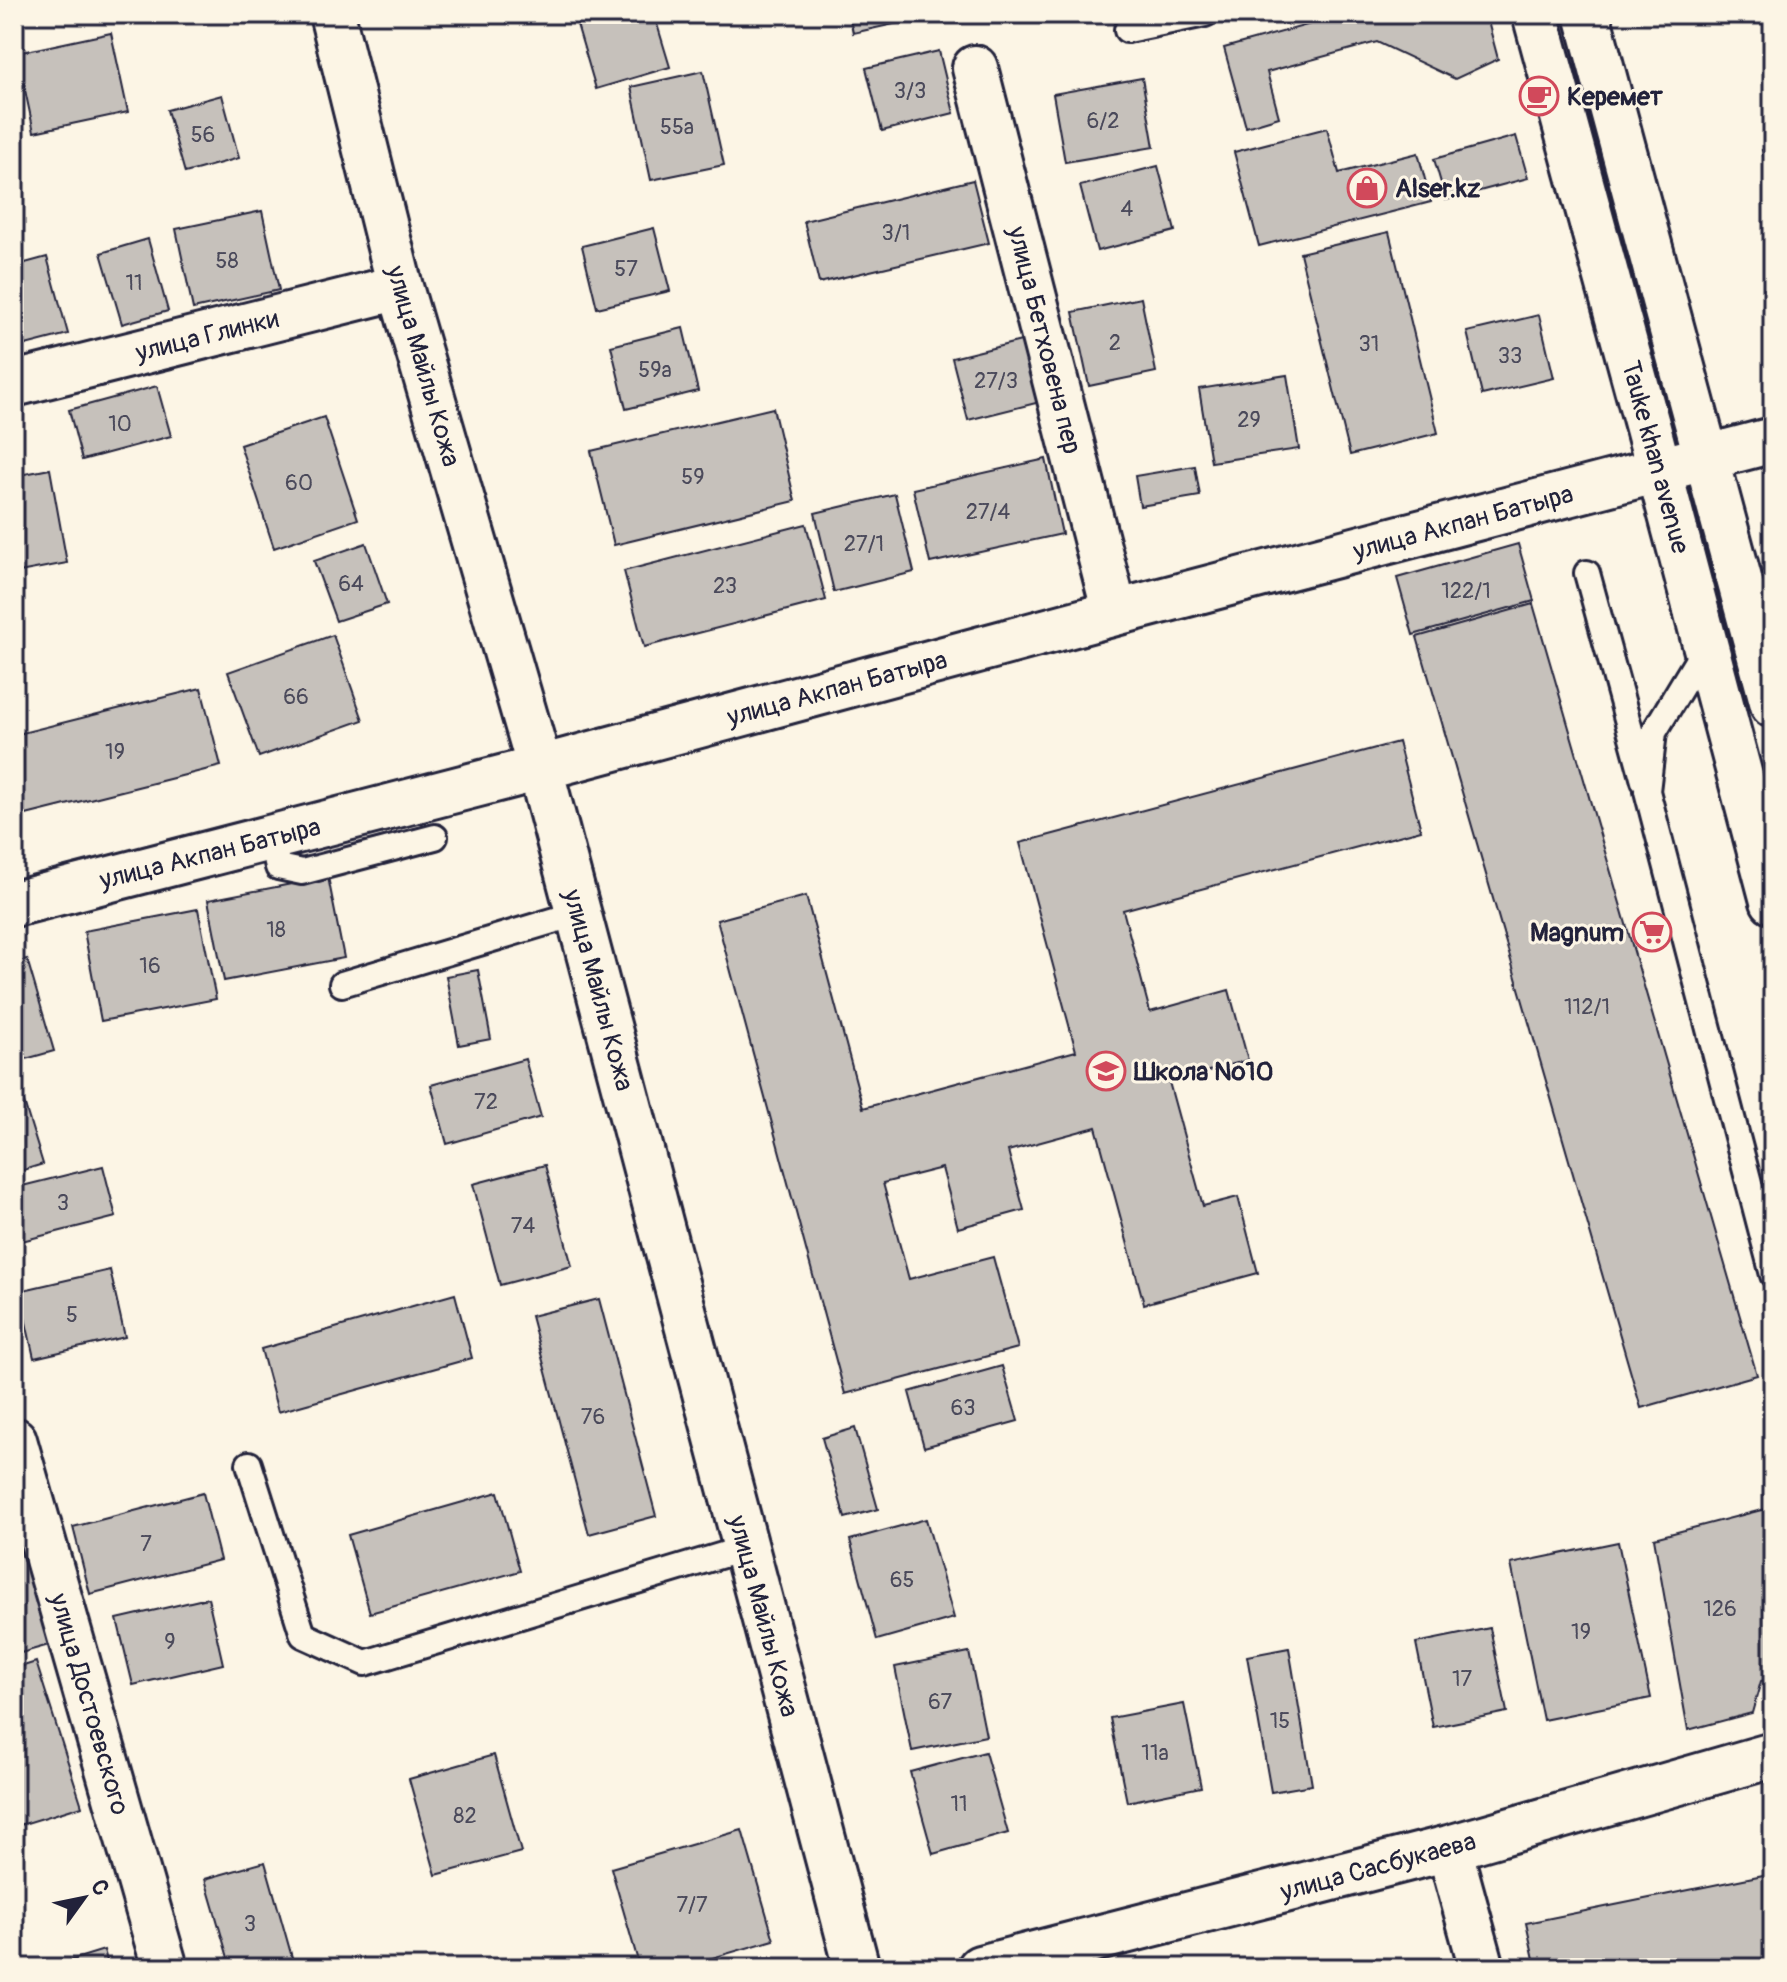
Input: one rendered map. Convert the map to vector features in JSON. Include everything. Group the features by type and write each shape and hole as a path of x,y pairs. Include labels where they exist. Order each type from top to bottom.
{"street":[{"name":"улица Майлы Кожа","path":"332,14 400,287 579,913 857,1968"},
{"name":"Tauke khan avenue","path":"1535,14 1660,470 1773,901"},
{"name":"Tauke khan avenue","path":"1587,14 1773,705"},
{"name":"улица Бетховена пер","path":"975,68 1115,613"},
{"name":"улица Глинки","path":"14,384 400,287"},
{"path":"1706,458 1773,440"},
{"name":"улица Акпан Батыра","path":"14,904 540,768 1706,458"},
{"name":"улица Достоевского","path":"14,1440 165,1968"},
{"name":"улица Сасбукаева","path":"980,1968 1449,1848 1773,1755"},
{"path":"1449,1848 1482,1968"}],"lane":[{"path":"1127,30 1205,14"},
{"path":"1587,573 1773,1275"},
{"path":"1647,791 1654,732 1706,646"},
{"path":"271,837 278,867 302,872 435,837"},
{"path":"342,984 579,913"},
{"path":"249,1464 303,1635 365,1663 746,1548"}],"building":[{"path":"574,14 654,14 670,67 596,89"},
{"path":"849,14 934,14 935,15 853,33"},
{"path":"1270,14 1315,14 1272,23"},
{"path":"1347,14 1486,14 1498,59 1455,79 1377,42 1267,72 1279,117 1246,127 1224,48"},
{"path":"111,33 128,112 34,132 17,53"},
{"path":"939,51 954,113 882,131 866,68"},
{"path":"703,71 724,165 651,180 631,87"},
{"path":"1142,78 1154,147 1065,162 1053,94"},
{"path":"222,95 239,158 185,173 167,110"},
{"path":"1327,128 1339,173 1418,153 1431,202 1259,246 1234,152"},
{"path":"1516,136 1528,178 1446,200 1434,159"},
{"path":"1773,147 1773,191 1762,150"},
{"path":"1158,166 1175,231 1097,251 1080,186"},
{"path":"973,180 989,243 819,283 804,221"},
{"path":"262,211 279,290 193,309 176,229"},
{"path":"654,228 670,291 597,308 582,246"},
{"path":"1389,232 1438,433 1350,455 1300,253"},
{"path":"148,239 168,311 122,324 101,253"},
{"path":"47,257 68,334 14,348 14,266"},
{"path":"1141,298 1156,372 1089,386 1073,312"},
{"path":"1539,315 1554,378 1482,395 1467,332"},
{"path":"683,328 698,391 626,409 611,346"},
{"path":"1025,340 1040,402 968,420 952,358"},
{"path":"1287,375 1299,449 1211,462 1199,389"},
{"path":"157,386 171,436 82,460 69,410"},
{"path":"773,408 795,501 614,545 591,451"},
{"path":"324,417 358,519 274,548 240,445"},
{"path":"1046,459 1062,534 930,563 913,489"},
{"path":"1195,466 1200,496 1140,506 1135,476"},
{"path":"50,469 67,563 14,573 14,476"},
{"path":"895,494 914,572 834,592 815,513"},
{"path":"806,524 826,600 644,647 624,571"},
{"path":"366,543 387,604 336,621 314,561"},
{"path":"1518,544 1534,601 1413,635 1397,578"},
{"path":"1533,604 1757,1375 1641,1408 1417,637"},
{"path":"333,635 363,720 259,757 228,672"},
{"path":"201,688 221,766 22,816 14,782 14,735"},
{"name":"Школа №10","path":"1398,742 1421,830 1123,910 1150,1012 1229,990 1248,1060 1169,1082 1203,1206 1238,1197 1258,1273 1144,1304 1096,1127 1008,1151 1024,1210 958,1228 942,1168 883,1183 909,1279 993,1257 1018,1348 845,1394 717,920 806,896 863,1108 1076,1051 1020,843"},
{"path":"328,877 344,958 224,981 208,900"},
{"path":"198,909 216,999 101,1021 84,931"},
{"path":"27,959 54,1051 15,1062 14,962"},
{"path":"478,970 491,1039 459,1045 446,976"},
{"path":"525,1059 541,1117 447,1144 431,1085"},
{"path":"22,1096 43,1164 14,1173 14,1099"},
{"path":"545,1165 572,1266 500,1285 473,1184"},
{"path":"103,1166 116,1217 14,1243 14,1188"},
{"path":"110,1270 125,1337 34,1358 19,1291"},
{"path":"455,1294 472,1358 278,1412 261,1349"},
{"path":"599,1299 656,1516 589,1534 531,1316"},
{"path":"1002,1366 1018,1421 924,1447 909,1392"},
{"path":"855,1428 878,1509 845,1518 822,1438"},
{"path":"498,1492 520,1571 370,1613 348,1535"},
{"path":"203,1493 220,1560 90,1594 73,1527"},
{"path":"1773,1507 1773,1678 1761,1681 1752,1713 1688,1730 1654,1538"},
{"path":"926,1519 954,1618 877,1640 850,1540"},
{"path":"19,1538 49,1645 14,1655 14,1539"},
{"path":"1618,1542 1651,1698 1543,1720 1511,1564"},
{"path":"208,1598 223,1664 133,1685 117,1619"},
{"path":"1490,1628 1507,1712 1433,1727 1416,1643"},
{"path":"1289,1648 1312,1785 1271,1792 1247,1656"},
{"path":"969,1652 986,1736 912,1751 895,1667"},
{"path":"36,1662 82,1806 14,1827 14,1669"},
{"path":"1184,1704 1201,1787 1127,1802 1110,1718"},
{"path":"985,1752 1008,1833 933,1854 910,1772"},
{"path":"494,1755 521,1852 436,1875 409,1779"},
{"path":"742,1830 774,1940 678,1968 640,1968 611,1868"},
{"path":"265,1862 295,1968 231,1968 205,1879"},
{"path":"1773,1873 1773,1968 1536,1968 1526,1923"},
{"path":"104,1950 109,1968 46,1968"}],"place":[{"name":"Керемет","path":"1539,96"},
{"name":"Alser.kz","path":"1367,188"},
{"name":"Magnum","path":"1652,932"},
{"name":"Школа №10","path":"1106,1071"}]}
